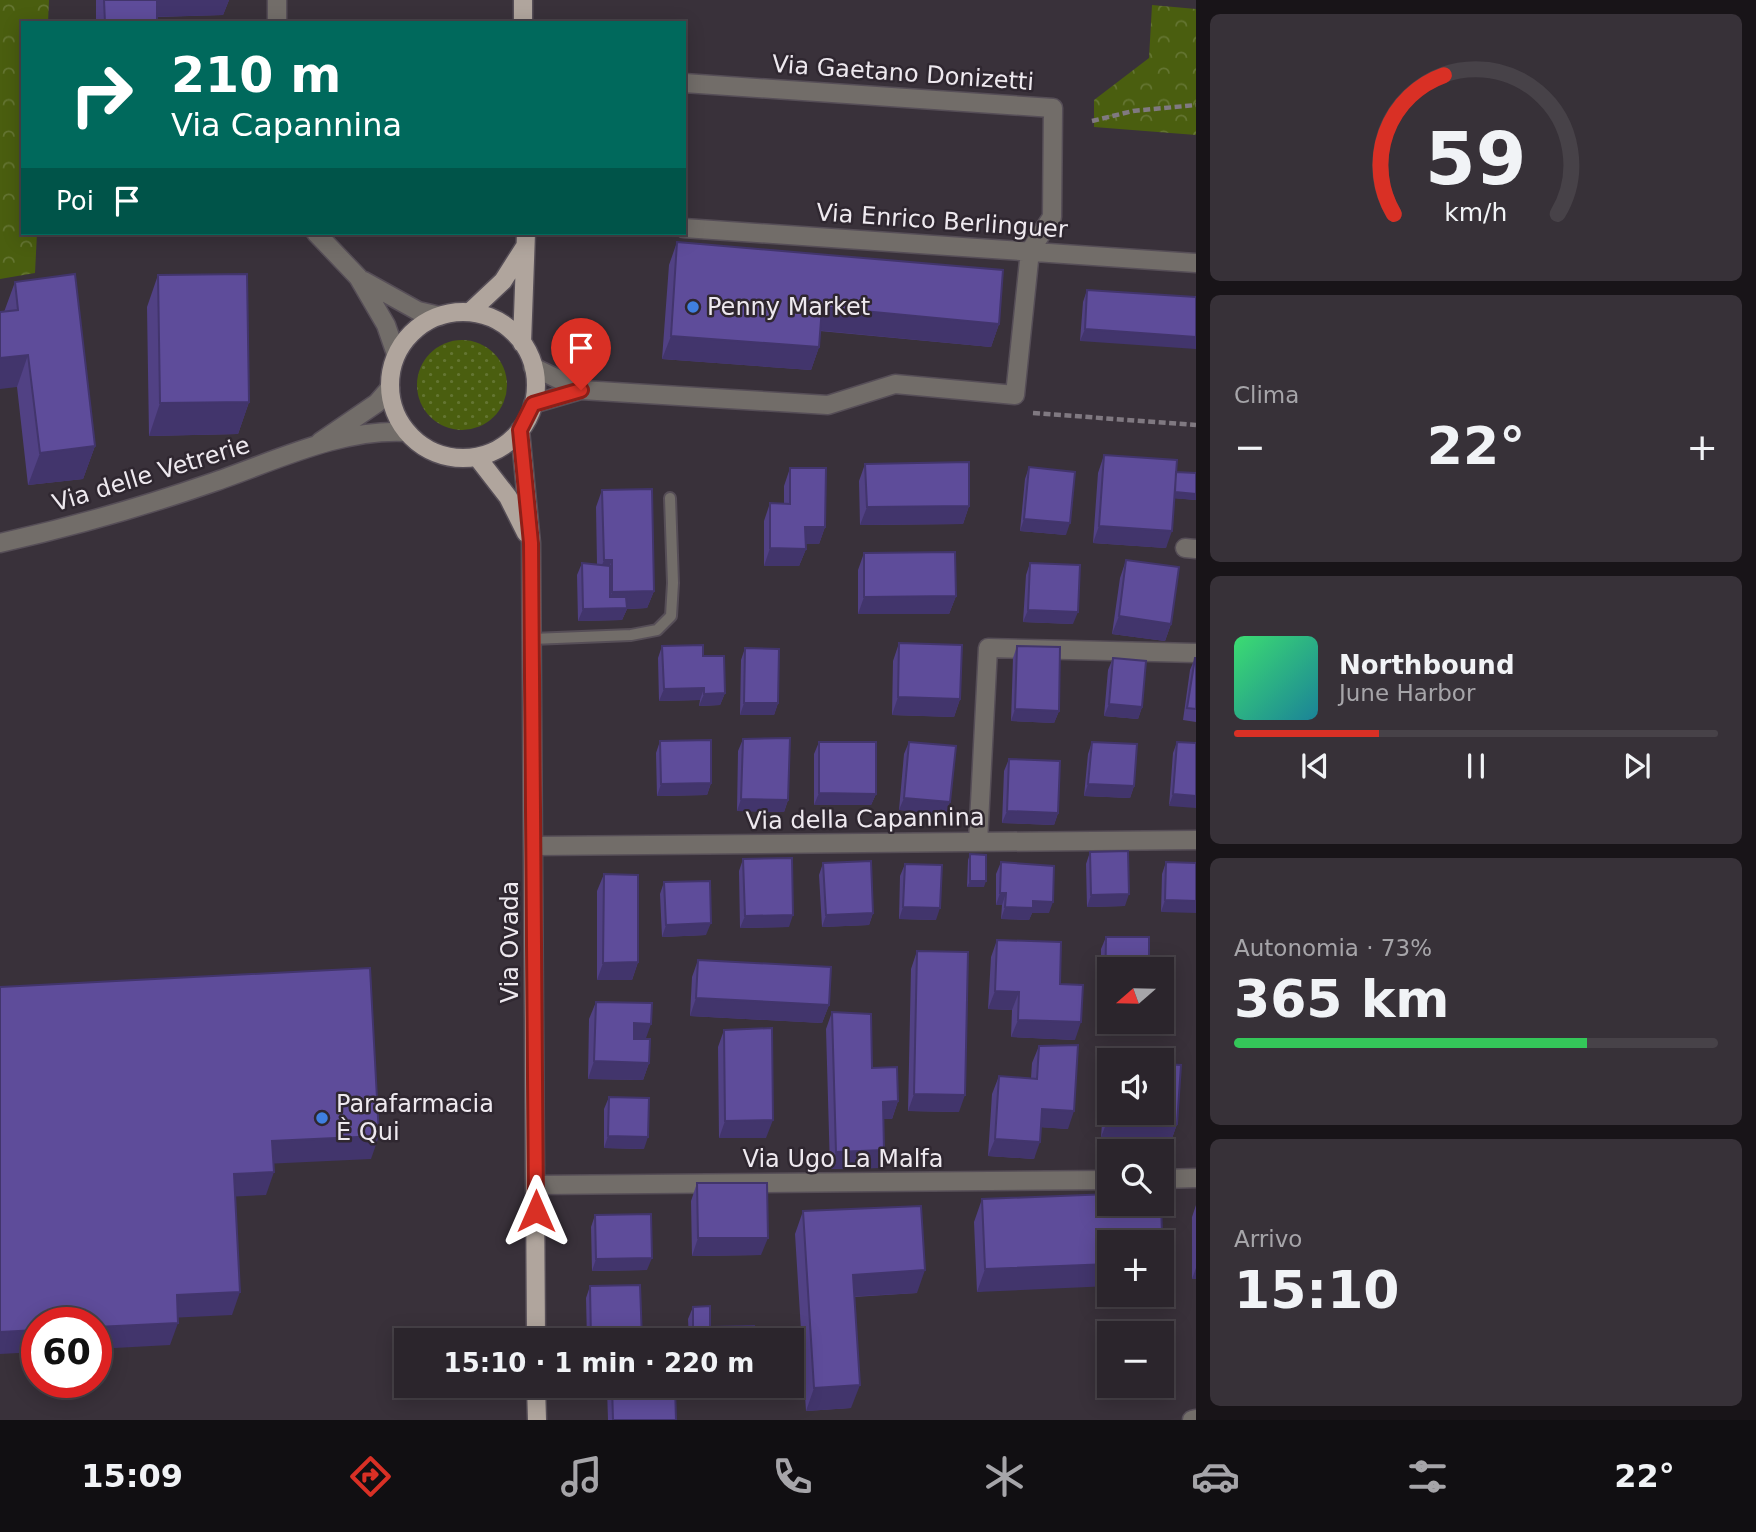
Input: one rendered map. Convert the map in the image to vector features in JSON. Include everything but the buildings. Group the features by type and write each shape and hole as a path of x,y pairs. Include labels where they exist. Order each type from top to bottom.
{"main road":[{"path":"523,0 523,21"},
{"path":"470,313 503,281 526,239"},
{"path":"522,342 526,239"},
{"path":"470,313 489,317 508,328 522,342 534,368 533,404 520,430 501,447 477,457 452,458 433,453 407,432 394,411 390,388 396,354 415,331 440,316 470,313"},
{"name":"Via Ovada","path":"520,430 531,543 536,1328"},
{"name":"Via Ovada","path":"477,457 508,497 531,543"},
{"path":"536,1398 537,1420"}],"street":[{"path":"277,0 277,21"},
{"name":"Via Gaetano Donizetti","path":"686,83 1054,108 1052,216 1030,251"},
{"name":"Via Enrico Berlinguer","path":"686,228 1196,263"},
{"path":"318,235 358,278 386,325 396,354"},
{"path":"533,404 581,390 828,405 895,384 1016,395 1030,251"},
{"path":"358,278 418,311 440,316"},
{"path":"534,368 581,390"},
{"name":"Via delle Vetrerie","path":"314,447 344,423 377,403 390,388"},
{"name":"Via delle Vetrerie","path":"0,543 66,528 314,447 383,431 407,432"},
{"path":"978,842 988,648 1196,653"},
{"name":"Via della Capannina","path":"534,846 1196,839"},
{"path":"1174,1179 1196,1178"},
{"name":"Via Ugo La Malfa","path":"536,1185 1097,1180"}],"lane":[{"path":"532,639 631,635 657,630 671,616 673,583 670,498"}],"path":[{"path":"1092,121 1133,111 1196,105"},
{"path":"1032,413 1196,425"}],"green space":[{"path":"0,0 49,0 48,21 21,21 21,235 37,235 35,273 0,279"},
{"path":"1152,5 1196,9 1196,135 1094,127 1094,100 1149,58"},
{"path":"462,340 479,343 494,353 504,368 507,385 504,402 494,417 479,427 462,430 445,427 430,417 420,402 417,385 420,368 430,353 445,343"}],"place":[{"name":"Penny Market","path":"693,307"},
{"name":"Parafarmacia È Qui","path":"322,1118"}],"route":[{"path":"536,1211 531,543 520,430 533,404 581,390"}]}
